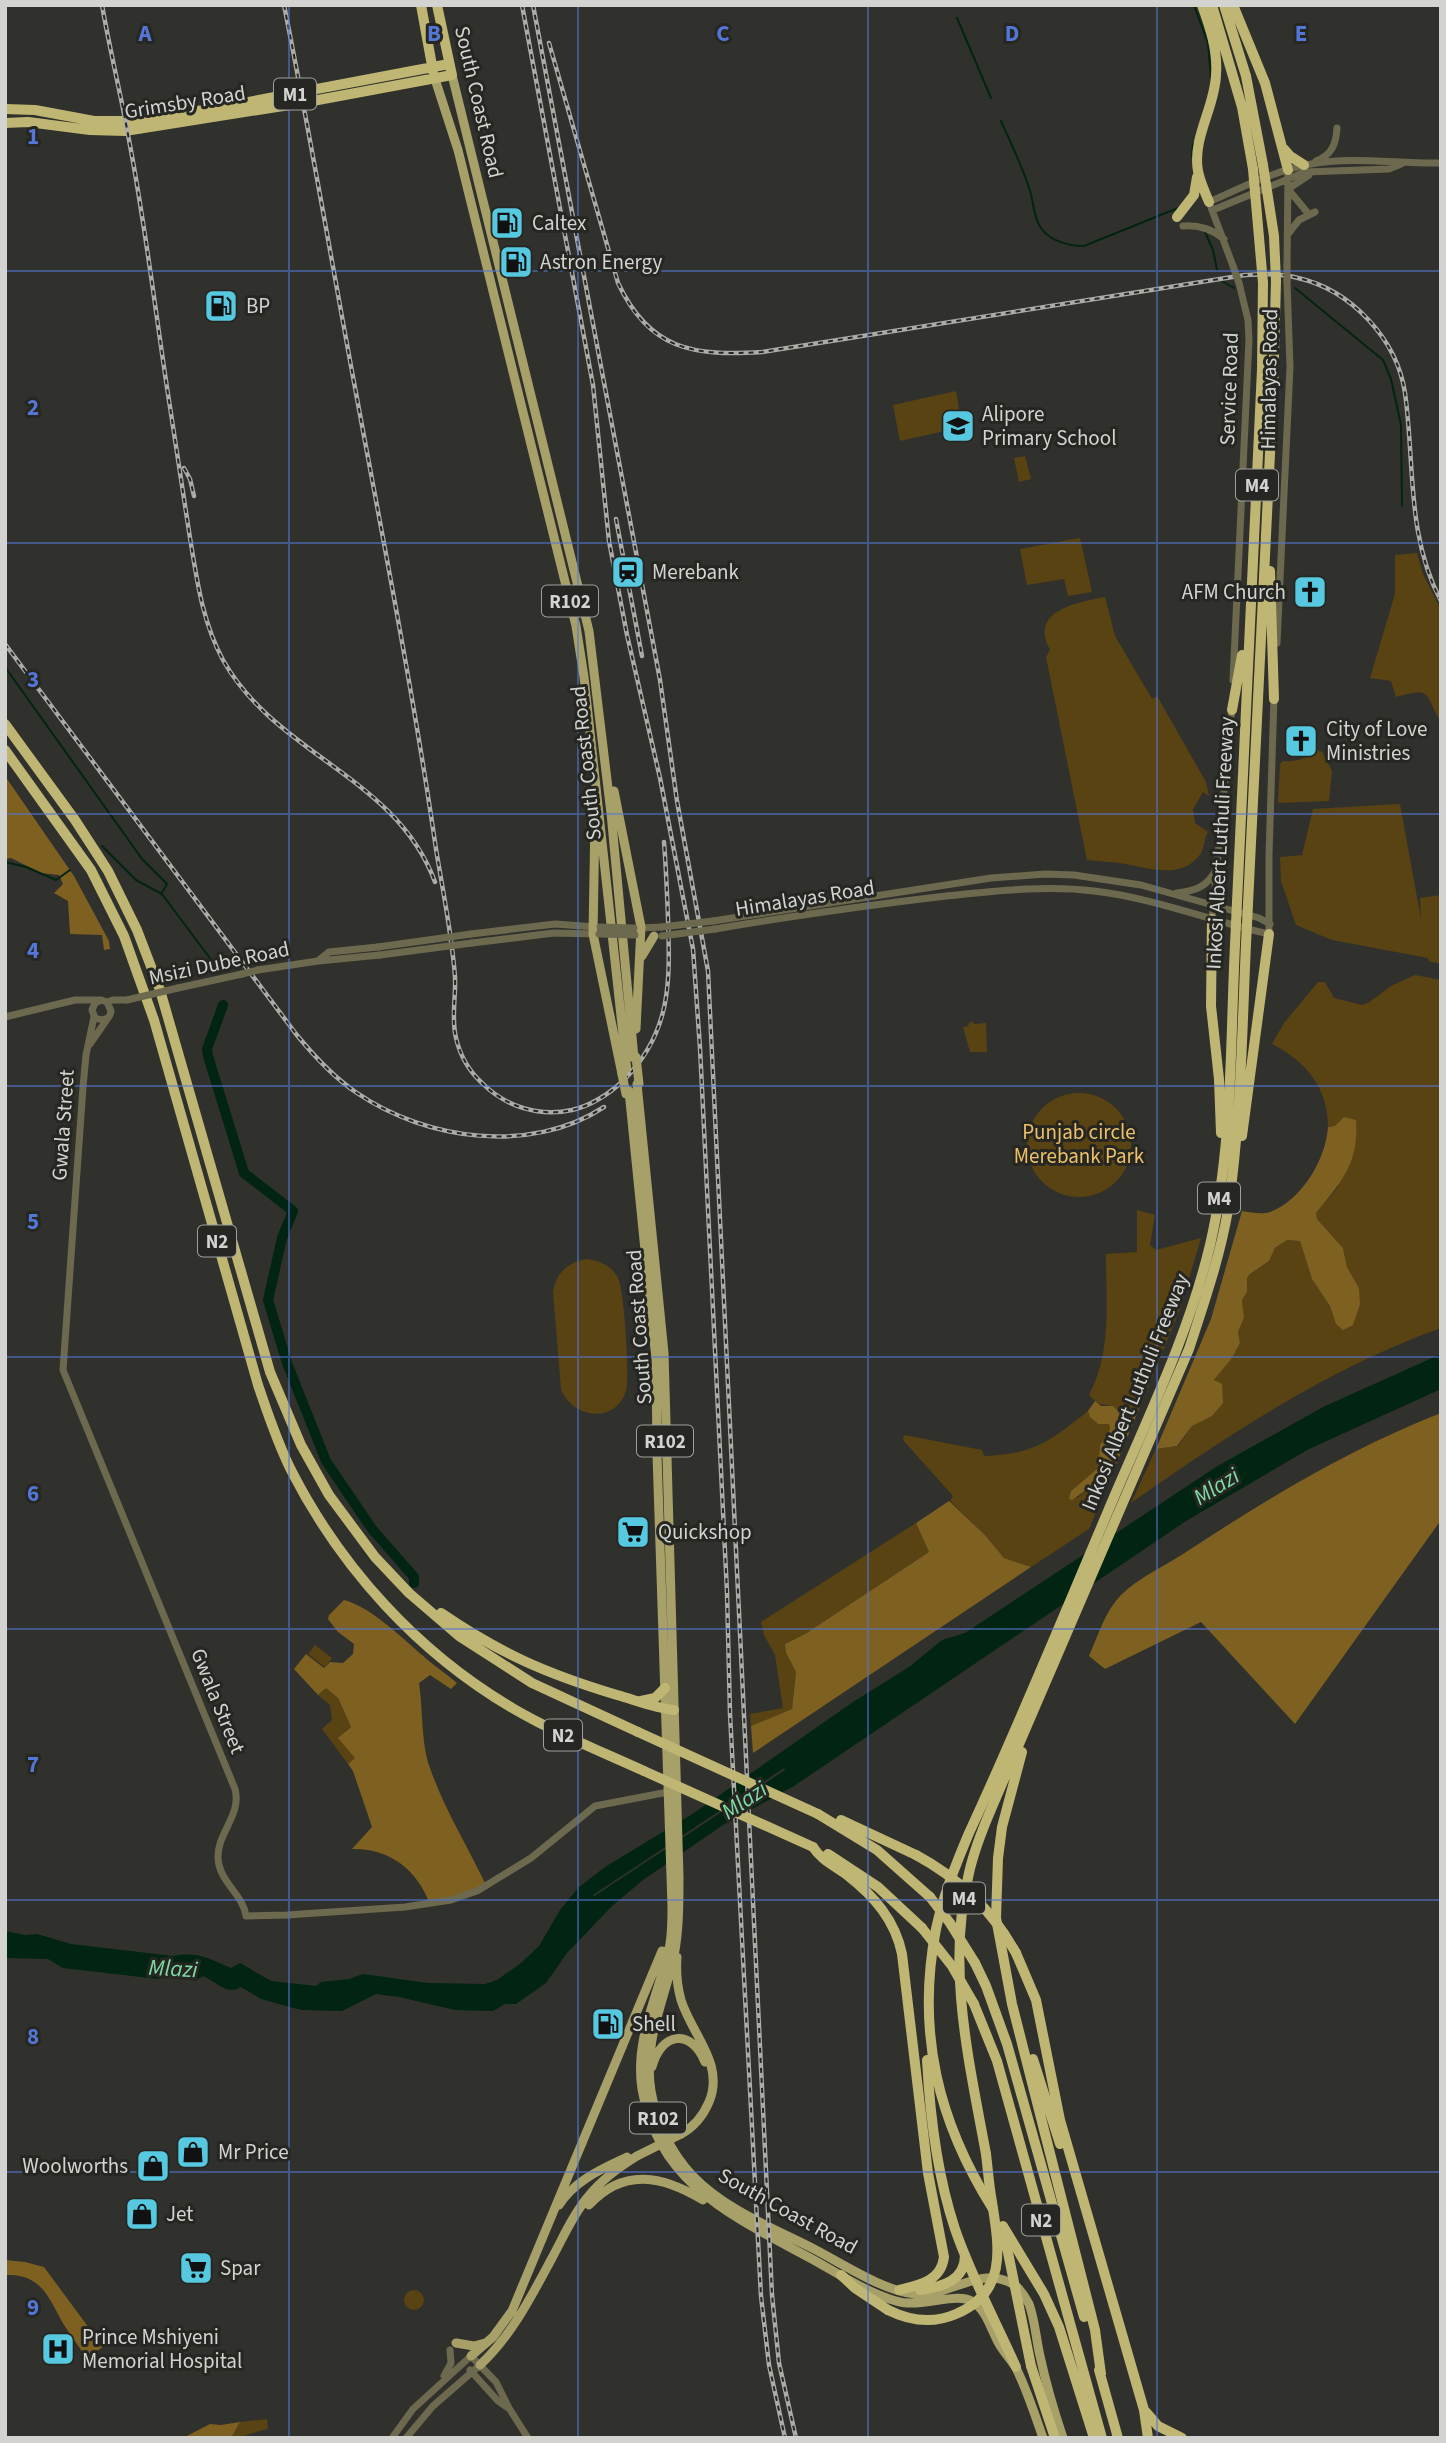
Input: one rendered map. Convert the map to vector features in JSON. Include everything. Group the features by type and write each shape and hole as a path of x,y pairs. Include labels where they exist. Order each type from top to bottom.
{"highway":[{"name":"South Coast Road","path":"421,5 433,73"},
{"name":"South Coast Road","path":"437,5 451,69"},
{"path":"1180,221 1194,195 1198,148 1214,93 1216,74 1216,54 1202,5"},
{"name":"Inkosi Albert Luthuli Freeway","path":"986,2154 960,2001 960,1929 969,1872 979,1839 1193,1305 1210,1244 1228,1131 1281,281 1258,167 1212,5"},
{"name":"Inkosi Albert Luthuli Freeway","path":"1224,5 1246,76 1258,167 1263,283 1243,903"},
{"path":"1233,5 1265,83 1284,149 1288,174"},
{"name":"Grimsby Road","path":"5,123 107,127 451,69"},
{"name":"Grimsby Road","path":"7,107 35,110 107,127"},
{"path":"1284,149 1290,156 1308,164"},
{"path":"1198,169 1211,206"},
{"path":"1267,495 1274,699"},
{"path":"1232,710 1251,602"},
{"name":"N2","path":"8,726 93,847 126,906 144,947 160,990 270,1372 292,1426 314,1469 346,1519 375,1557 409,1593 459,1636 495,1660 533,1683 818,1814 877,1850 930,1897 975,1963 1007,2044 1118,2438"},
{"name":"N2","path":"5,752 91,870 135,964 154,1020 258,1385 290,1468 313,1508 347,1560 404,1626 486,1692 543,1725 813,1847 878,1887 922,1928 952,1966 974,2004 997,2061 1102,2438"},
{"path":"1212,919 1211,1006 1219,1079 1223,1174"},
{"path":"1227,1211 1245,1119 1270,929"},
{"name":"Inkosi Albert Luthuli Freeway","path":"1094,2438 1052,2311 975,2182 952,2132 936,2074 929,2018 930,1973 936,1929 944,1899 969,1833 1189,1349 1215,1266 1227,1211 1237,1120 1241,944"},
{"path":"409,1593 519,1660 573,1682 670,1709"},
{"path":"1051,1657 1049,1685 1018,1765 1002,1828 996,1918 1017,2025 1095,2330 1101,2374"},
{"path":"639,1701 655,1698 665,1688"},
{"path":"818,1814 844,1821 943,1870 973,1895 1005,1933 1016,1953 1036,2000 1060,2120 1144,2410 1149,2438"},
{"path":"813,1847 873,1899 887,1914 898,1937 928,2173 943,2261 939,2273 929,2281 903,2291"},
{"path":"929,2018 927,2041 933,2132 950,2213"},
{"path":"1017,2025 1026,2040 1100,2260"},
{"path":"922,2116 940,2191 976,2280 1016,2367"},
{"path":"841,2275 849,2284 888,2310 915,2320 946,2318 974,2304 988,2287 997,2266 999,2252 986,2154"},
{"path":"986,2154 1031,2366 1055,2438"},
{"path":"903,2291 938,2287 954,2280 963,2268 964,2252"},
{"path":"1144,2410 1158,2426 1182,2438"}],"main road":[{"name":"South Coast Road","path":"451,69 589,631 606,766 635,1058 632,1121 656,1359 665,1688 670,1709"},
{"name":"South Coast Road","path":"433,73 452,130 576,626 588,708 624,1072"},
{"path":"452,130 464,127"},
{"path":"479,237 490,236"},
{"path":"495,303 507,300"},
{"path":"506,346 517,342"},
{"path":"513,372 524,368"},
{"path":"529,439 541,436"},
{"path":"561,567 573,564"},
{"path":"588,708 599,706"},
{"path":"606,766 612,780 638,932 635,1058"},
{"path":"595,778 597,930 624,1072 633,1089"},
{"path":"639,964 659,933"},
{"name":"South Coast Road","path":"633,1089 663,1347 673,1883 670,1943 648,2019 641,2057 642,2086 648,2113 673,2165 689,2183 720,2208 759,2231 896,2302 923,2304 960,2297 970,2300 981,2309 1000,2346 1016,2367 1043,2438"},
{"name":"South Coast Road","path":"673,1883 679,1924 673,1957 652,2033 648,2066 654,2106 665,2135 681,2162 704,2186 733,2207 845,2266 903,2291 930,2294 993,2277 1007,2281 1019,2289 1028,2302 1043,2369 1063,2438"},
{"path":"467,2360 489,2341 512,2311 660,1956 668,1927 673,1883"},
{"path":"549,2221 562,2200 578,2184 593,2174 690,2129 706,2110 714,2083 708,2054 681,1999 676,1967 679,1924"},
{"path":"649,2082 655,2055 667,2040 677,2038 692,2043 702,2054 710,2078 710,2090 702,2111 680,2133"},
{"path":"553,2257 570,2223 587,2198 609,2175 637,2154"},
{"path":"476,2369 510,2333 573,2224 595,2197 618,2185 644,2179 671,2183 759,2231"},
{"path":"453,2346 474,2346 489,2341"}],"street":[{"path":"1211,206 1326,156 1332,149 1338,128"},
{"path":"1308,164 1377,160 1401,164 1441,163"},
{"path":"1211,206 1271,185 1288,174 1389,169 1401,164"},
{"path":"1288,192 1316,172"},
{"name":"Himalayas Road","path":"1270,929 1269,855 1274,699 1290,367 1281,281 1287,265 1288,174"},
{"path":"1271,185 1288,192 1311,212 1299,220 1287,234"},
{"name":"Service Road","path":"1211,206 1239,283 1248,320 1249,340 1232,710 1212,919"},
{"path":"1180,221 1203,227 1224,240"},
{"path":"1171,893 1201,888 1209,881 1217,866"},
{"name":"Himalayas Road","path":"714,925 796,906 1024,875 1074,875 1141,885 1171,893 1259,918 1270,929"},
{"name":"Himalayas Road","path":"330,957 472,939 597,930 659,933 849,907 1032,888 1111,893 1212,919 1270,929"},
{"name":"Himalayas Road","path":"638,932 659,933"},
{"name":"Msizi Dube Road","path":"5,1017 80,1000 127,1000 258,970 330,957"},
{"name":"Msizi Dube Road","path":"61,1004 78,1004 102,1020 127,1000"},
{"path":"93,1014 94,1003 104,1001 110,1014"},
{"name":"Gwala Street","path":"93,1014 86,1055 63,1370 235,1789 236,1805 222,1838 218,1861 228,1885 244,1906 246,1916 395,1908 451,1900 477,1891 531,1858 595,1806 671,1798"},
{"name":"Gwala Street","path":"86,1055 110,1014"},
{"path":"430,2393 450,2367 453,2346"},
{"path":"392,2438 404,2419 467,2360 496,2382 528,2438"},
{"path":"406,2438 433,2406 476,2369"}],"green space":[{"path":"956,391 962,427 900,441 893,405"},
{"path":"1025,456 1031,479 1019,482 1014,458"},
{"path":"1080,538 1092,592 1068,596 1064,579 1027,585 1020,549"},
{"path":"1417,553 1423,574 1441,610 1441,722 1426,695 1417,692 1396,697 1391,681 1370,678 1395,594 1395,555"},
{"path":"1105,597 1115,636 1152,699 1157,696 1206,782 1209,796 1203,792 1193,809 1195,823 1208,832 1200,854 1190,864 1181,868 1161,870 1087,860 1046,657 1050,650 1045,636 1051,617 1060,610"},
{"path":"1317,750 1322,752 1332,771 1329,801 1278,803 1280,764 1309,756"},
{"path":"1400,804 1421,919 1420,898 1441,895 1441,964 1429,961 1428,958 1332,940 1296,925 1281,881 1280,857 1302,855 1313,809"},
{"path":"1415,975 1441,980 1441,1328 1359,1363 1280,1405 1131,1503 1156,1449 1178,1446 1192,1426 1211,1416 1214,1380 1240,1343 1238,1332 1244,1318 1242,1300 1247,1292 1247,1278 1269,1261 1275,1248 1287,1240 1300,1241 1312,1279 1330,1306 1336,1324 1359,1288 1347,1267 1343,1248 1317,1219 1316,1213 1338,1187 1335,1126 1328,1127 1324,1100 1313,1077 1305,1067 1272,1044 1284,1023 1318,982 1325,982 1334,998 1362,1005 1391,986"},
{"path":"972,1021 974,1024 986,1023 987,1052 970,1052 963,1027 969,1026"},
{"name":"Punjab circle Merebank Park","path":"1079,1093 1099,1097 1122,1116 1127,1125 1131,1145 1127,1165 1108,1188 1099,1193 1079,1197 1059,1193 1036,1174 1031,1165 1027,1145 1031,1125 1050,1102 1059,1097"},
{"path":"1137,1210 1155,1215 1150,1245 1156,1250 1201,1238 1180,1309 1139,1409 1119,1413 1113,1406 1098,1404 1089,1395 1104,1344 1107,1308 1106,1254 1137,1252"},
{"path":"587,1259 605,1264 618,1278 624,1315 627,1370 626,1391 620,1402 613,1409 594,1414 574,1406 566,1399 561,1389 553,1292 557,1279 564,1270"},
{"path":"1088,1411 1096,1423 1109,1424 1110,1429 1100,1445 1098,1468 1071,1491 1077,1498 1102,1479 1110,1479 1089,1529 1031,1567 1004,1558 950,1501 953,1496 903,1440 904,1435 982,1450 984,1456 1002,1455 1041,1444"},
{"path":"916,1523 929,1552 805,1634 785,1644 786,1653 796,1672 792,1709 751,1726 750,1714 783,1708 775,1655 764,1635 761,1622"},
{"path":"315,1645 332,1658 325,1667 308,1654"},
{"path":"326,1688 338,1698 351,1727 345,1731 355,1758 348,1764 322,1729 332,1720 330,1705 318,1695"},
{"path":"410,2290 418,2290 424,2300 418,2310 410,2310 404,2304 404,2296"},
{"path":"267,2419 268,2429 231,2438 240,2422"}],"shaded area":[{"path":"5,776 74,876 109,941 110,949 104,950 102,935 70,934 68,901 54,893 63,884 59,875 41,873 11,858 5,859"},
{"path":"1344,1117 1356,1120 1352,1160 1341,1181 1316,1213 1317,1219 1343,1248 1347,1267 1359,1288 1360,1304 1353,1325 1343,1330 1336,1324 1330,1306 1312,1279 1300,1241 1287,1240 1275,1248 1269,1261 1247,1278 1247,1292 1242,1300 1244,1318 1238,1332 1240,1343 1214,1380 1222,1384 1223,1403 1212,1416 1192,1426 1177,1446 1156,1449 1211,1319 1242,1211 1270,1212 1292,1198 1317,1165 1323,1152 1328,1127 1335,1126"},
{"path":"1095,1401 1101,1406 1113,1406 1120,1413 1139,1409 1110,1479 1102,1479 1072,1500 1069,1499 1071,1491 1098,1468 1100,1445 1110,1429 1109,1424 1098,1424 1090,1417 1088,1411"},
{"path":"1441,1413 1441,1520 1295,1724 1201,1622 1105,1669 1089,1656 1111,1608 1135,1583 1308,1477 1373,1443"},
{"path":"949,1501 985,1535 1004,1558 1031,1567 753,1753 751,1726 792,1709 796,1672 786,1653 785,1644 805,1634 929,1552 916,1523"},
{"path":"344,1600 375,1616 457,1683 451,1689 430,1675 419,1683 425,1748 442,1798 486,1885 430,1904 418,1881 400,1863 378,1852 352,1849 372,1827 353,1771 348,1764 355,1758 338,1738 351,1727 338,1698 326,1688 318,1695 294,1669 306,1654 324,1668 330,1662 343,1663 353,1654 354,1644 338,1632 328,1619"},
{"path":"5,2260 44,2267 103,2347 86,2358 43,2290 28,2278 5,2275"},
{"path":"240,2422 231,2438 183,2438 210,2424"}],"water":[{"name":"Mlazi","path":"1441,1354 1441,1389 1309,1449 1186,1521 794,1786 723,1825 643,1880 612,1906 567,1953 546,1983 516,2004 505,2004 493,2011 455,2010 376,1994 342,2011 301,2010 261,1999 241,1987 226,1989 203,1976 194,1981 186,1973 158,1979 63,1968 48,1959 5,1958 5,1931 25,1935 37,1934 71,1944 173,1956 197,1955 231,1968 240,1963 271,1981 316,1986 321,1982 349,1979 363,1974 428,1983 485,1984 497,1980 539,1946 560,1910 578,1888 605,1867 694,1813 853,1702 909,1667 942,1640 965,1633 1216,1467 1323,1407","holes":["784,1768 785,1770 593,1897"]}],"waterway":[{"path":"1194,5 1208,43 1211,78"},
{"path":"957,18 991,98"},
{"path":"1001,121 1027,182 1038,224 1054,239 1066,244 1084,246 1178,208"},
{"path":"1192,156 1193,144"},
{"path":"1205,232 1213,250 1217,270"},
{"path":"1222,281 1234,288"},
{"path":"1295,288 1383,360 1391,379 1401,425 1402,506"},
{"path":"5,667 142,859 167,884 161,894"},
{"path":"102,846 136,880 162,894 212,961"},
{"path":"5,862 26,867 56,880 70,870"},
{"path":"223,1005 207,1049 244,1173 293,1211 282,1238 268,1300 287,1363 326,1461 372,1529 414,1577 414,1583"}],"railway":[{"path":"102,5 141,206 195,569 210,630 223,660 246,693 273,720 365,790 393,816 417,846 435,882"},
{"path":"284,5 418,735 452,945 456,1038 473,1073 491,1091 512,1104 535,1111 572,1110 594,1102 606,1094 624,1080 640,1062 660,1024 668,984 669,941 664,842"},
{"path":"522,5 593,385 609,541 627,635 660,778 693,949 761,2296 769,2365 785,2438"},
{"path":"533,5 660,680 677,801 708,971 772,2295 779,2363 796,2438"},
{"path":"549,43 618,283 644,323 676,344 715,352 762,352 1245,275 1291,276 1336,293 1353,305 1382,336 1400,373 1405,393 1417,525 1422,551 1441,601"},
{"path":"184,468 194,496"},
{"path":"616,519 642,656"},
{"path":"5,644 296,1034 324,1066 348,1087 384,1109 414,1122 479,1136 544,1132 575,1122 604,1107"}],"place":[{"name":"Caltex","path":"507,223"},
{"name":"Astron Energy","path":"516,262"},
{"name":"BP","path":"221,306"},
{"name":"Alipore Primary School","path":"958,426"},
{"name":"Merebank","path":"628,572"},
{"name":"AFM Church","path":"1310,592"},
{"name":"City of Love Ministries","path":"1301,741"},
{"name":"Quickshop","path":"633,1532"},
{"name":"Shell","path":"608,2024"},
{"name":"Mr Price","path":"193,2152"},
{"name":"Woolworths","path":"153,2166"},
{"name":"Jet","path":"142,2214"},
{"name":"Spar","path":"196,2268"},
{"name":"Prince Mshiyeni Memorial Hospital","path":"58,2349"}]}
